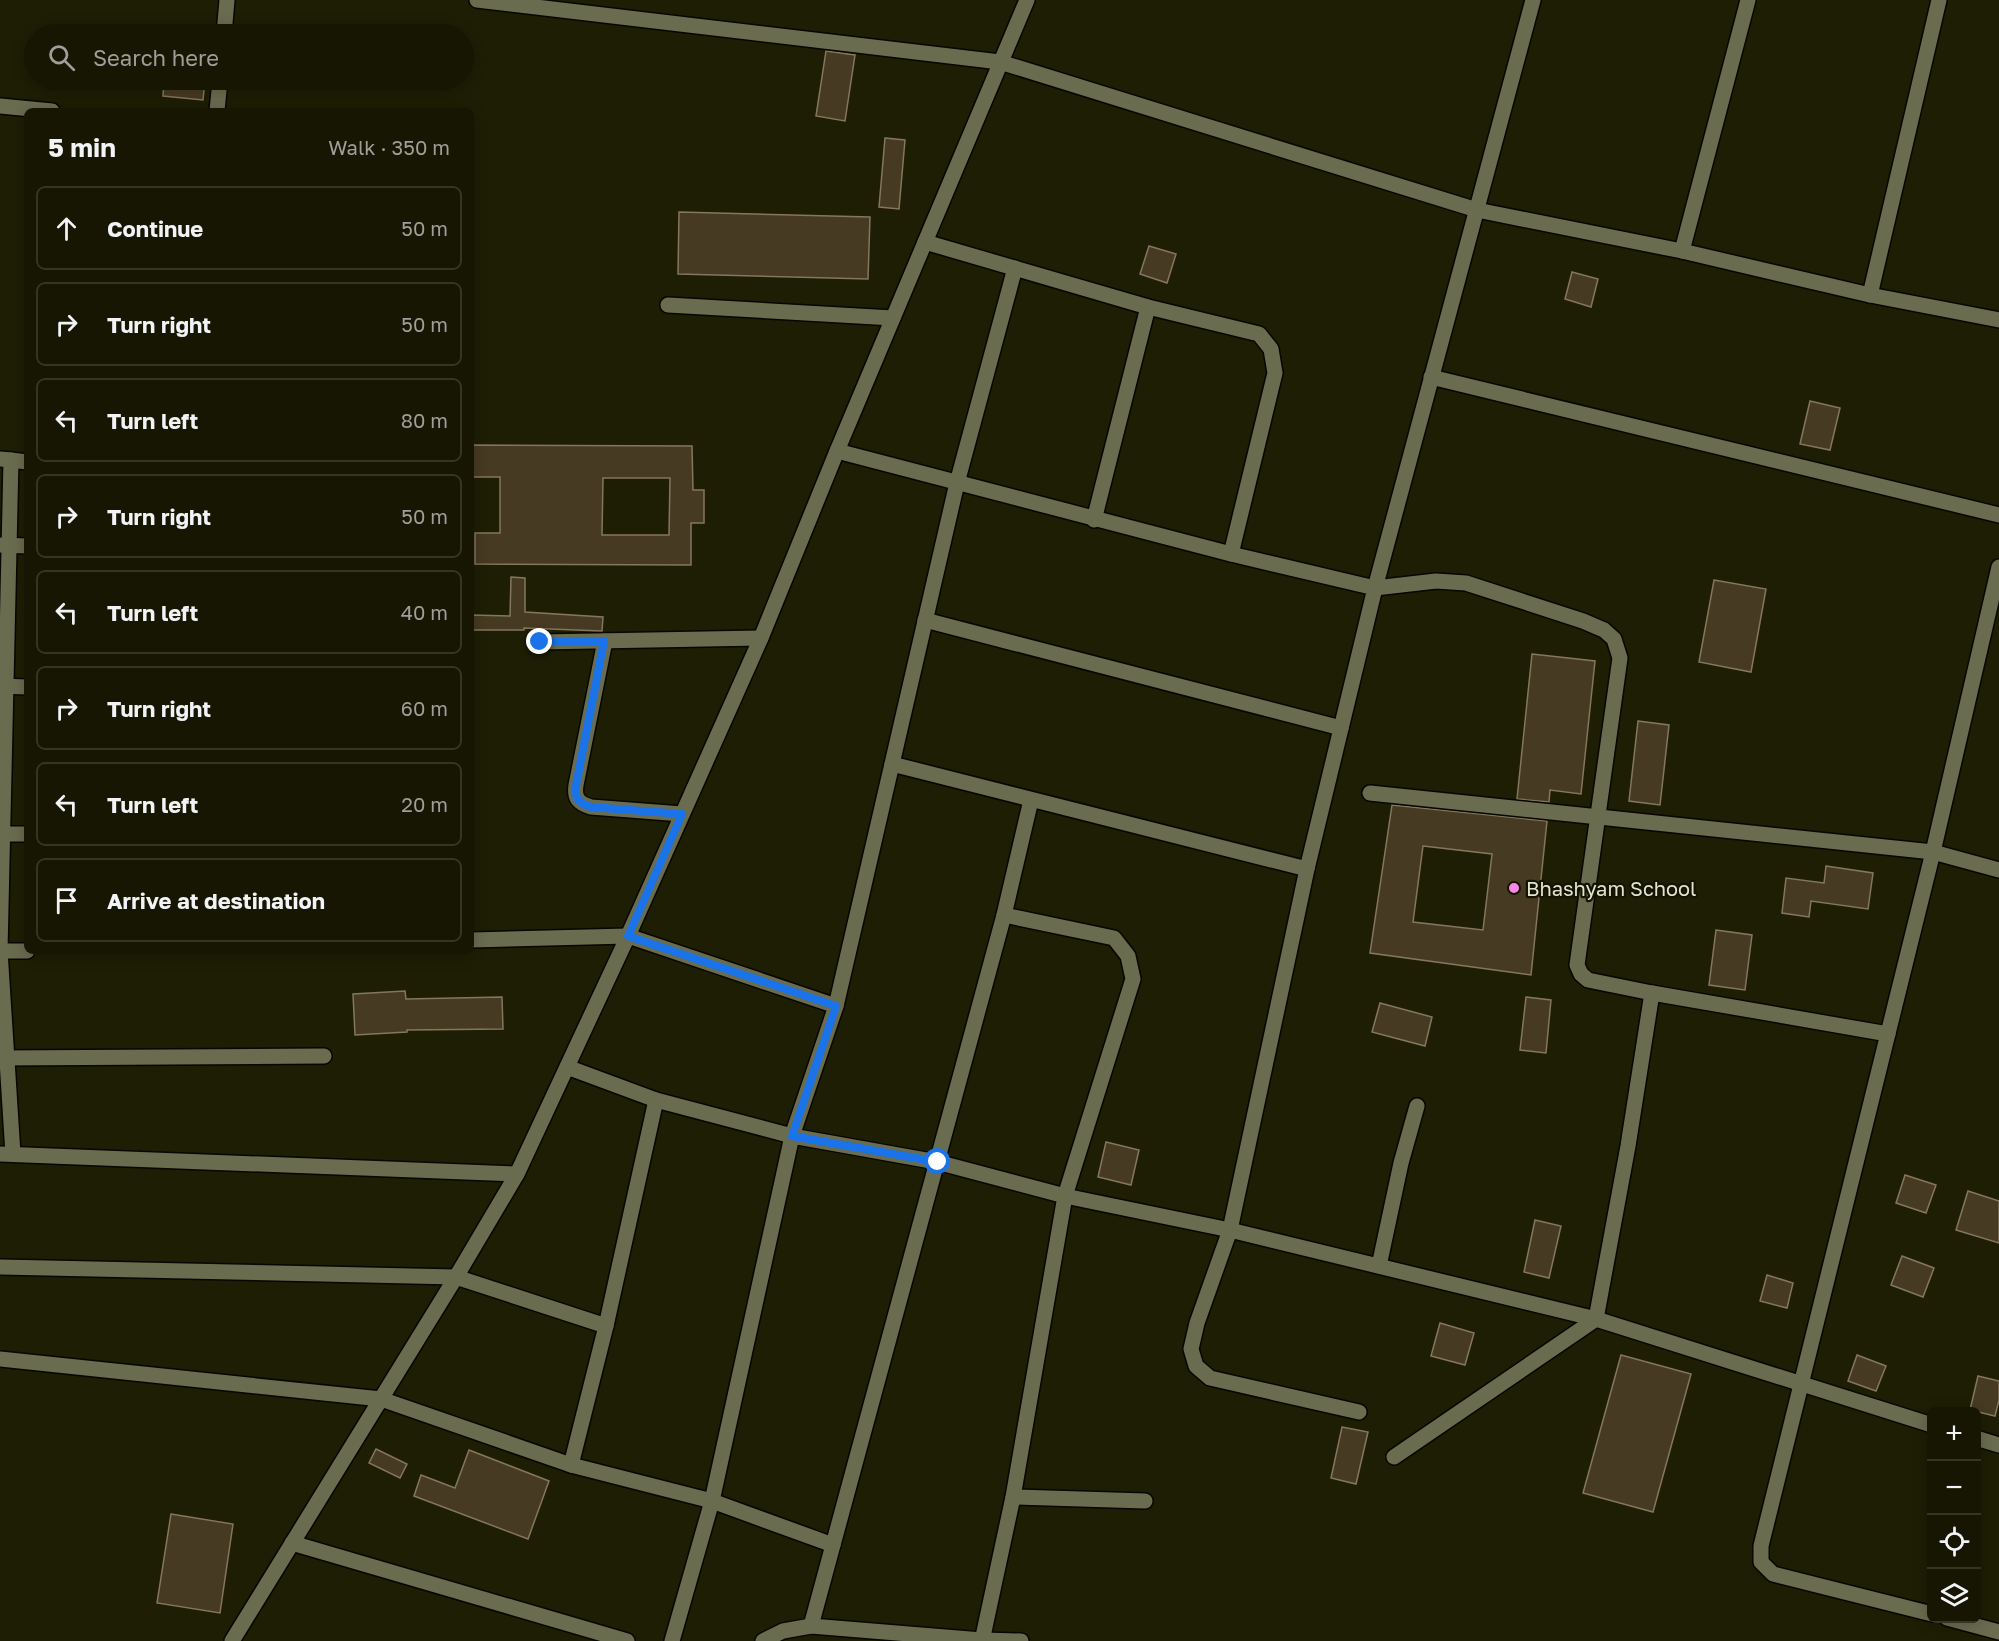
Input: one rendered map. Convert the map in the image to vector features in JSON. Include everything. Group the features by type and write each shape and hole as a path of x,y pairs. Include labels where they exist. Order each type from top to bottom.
{"street":[{"path":"225,24 227,0"},
{"path":"477,0 1000,62 1477,210 1682,251 1870,295 1999,320"},
{"path":"232,1641 517,1174 628,936 761,638 892,318 1027,0"},
{"path":"1359,1412 1210,1378 1196,1366 1191,1349 1197,1323 1230,1230 1307,869 1375,588 1533,0"},
{"path":"1682,251 1748,0"},
{"path":"1870,295 1939,0"},
{"path":"217,108 219,90"},
{"path":"0,106 24,108"},
{"path":"925,242 1148,307 1259,334 1271,349 1275,373 1230,555"},
{"path":"672,1641 712,1501 792,1136 836,1006 957,483 1015,268"},
{"path":"668,305 892,318"},
{"path":"1094,520 1148,307"},
{"path":"1431,377 1999,515"},
{"path":"837,451 1230,555 1375,588 1436,581 1466,583 1604,630 1614,639 1620,658 1577,965 1581,974 1588,980 1652,993 1888,1034"},
{"path":"24,462 6,460 0,951 6,1154 517,1174"},
{"path":"5,545 24,546"},
{"path":"1927,1613 1773,1574 1761,1562 1761,1546 1933,852 1999,567"},
{"path":"926,620 1341,728"},
{"path":"540,642 761,638"},
{"path":"604,641 576,785 576,800 591,807 682,814"},
{"path":"3,686 24,687"},
{"path":"892,764 1307,869"},
{"path":"1370,793 1933,852 1999,870"},
{"path":"800,1632 833,1545 1004,915 1031,800"},
{"path":"1,834 24,834"},
{"path":"982,1641 1012,1497 1065,1196 1133,979 1128,956 1114,938 1004,915"},
{"path":"474,940 628,936 836,1006"},
{"path":"0,951 24,951"},
{"path":"1394,1457 1596,1319 1628,1146 1652,993"},
{"path":"4,1058 324,1056"},
{"path":"567,1067 656,1100 792,1136 938,1162 1065,1196 1230,1230 1596,1319 1927,1423"},
{"path":"571,1465 606,1326 656,1100"},
{"path":"1379,1266 1401,1163 1417,1106"},
{"path":"0,1267 456,1277 606,1326"},
{"path":"0,1359 381,1399 571,1465 712,1501 833,1545"},
{"path":"1981,1439 1999,1445"},
{"path":"1012,1497 1145,1502"},
{"path":"292,1543 627,1641"},
{"path":"1966,1623 1999,1632"},
{"path":"762,1641 783,1631 1021,1641"}],"building":[{"path":"826,51 855,55 845,121 816,116"},
{"path":"163,90 204,90 203,100 163,96"},
{"path":"885,138 905,140 899,209 879,207"},
{"path":"679,212 870,217 868,279 678,274"},
{"path":"1149,246 1176,254 1167,283 1140,274"},
{"path":"1572,272 1598,279 1591,307 1565,299"},
{"path":"1810,401 1840,408 1830,450 1800,444"},
{"path":"474,445 692,446 693,490 704,490 704,523 691,523 691,565 475,564 475,533 500,533 500,477 474,477","holes":["603,478 670,478 669,535 602,535"]},
{"path":"511,577 525,578 525,612 603,617 602,631 524,628 524,630 474,630 474,615 510,616"},
{"path":"1714,580 1766,589 1751,672 1699,662"},
{"path":"1532,654 1595,661 1581,794 1550,790 1549,802 1517,799"},
{"path":"1638,721 1669,725 1660,805 1629,801"},
{"name":"Bhashyam School","path":"1392,805 1547,821 1531,975 1370,953","holes":["1423,846 1492,854 1483,930 1413,922"]},
{"path":"1826,866 1873,873 1868,909 1811,901 1809,917 1782,913 1786,878 1824,883"},
{"path":"1716,930 1752,935 1745,990 1709,985"},
{"path":"405,991 406,999 502,997 503,1029 407,1030 407,1032 355,1035 353,994"},
{"path":"1526,997 1551,1000 1546,1053 1520,1050"},
{"path":"1380,1003 1432,1017 1425,1046 1372,1032"},
{"path":"1106,1142 1139,1150 1131,1185 1098,1177"},
{"path":"1905,1175 1936,1185 1926,1213 1896,1203"},
{"path":"1968,1191 1999,1201 1999,1243 1956,1230"},
{"path":"1535,1220 1561,1226 1549,1278 1524,1272"},
{"path":"1902,1256 1934,1268 1923,1297 1891,1285"},
{"path":"1767,1275 1793,1283 1787,1308 1760,1301"},
{"path":"1440,1323 1474,1333 1465,1365 1431,1356"},
{"path":"1621,1355 1691,1374 1653,1512 1583,1493"},
{"path":"1857,1355 1886,1366 1876,1391 1848,1381"},
{"path":"1978,1376 1999,1381 1999,1400 1995,1416 1981,1413 1981,1407 1971,1407"},
{"path":"1342,1427 1368,1432 1356,1484 1331,1478"},
{"path":"376,1449 407,1464 400,1478 369,1463"},
{"path":"469,1450 549,1481 528,1539 414,1496 421,1475 455,1488"},
{"path":"171,1514 233,1524 220,1613 157,1603"}],"place":[{"name":"Bhashyam School","path":"1514,888"}],"route":[{"path":"540,642 604,641 576,785 576,800 591,807 682,814 628,936 836,1006 792,1136 938,1162"}]}
